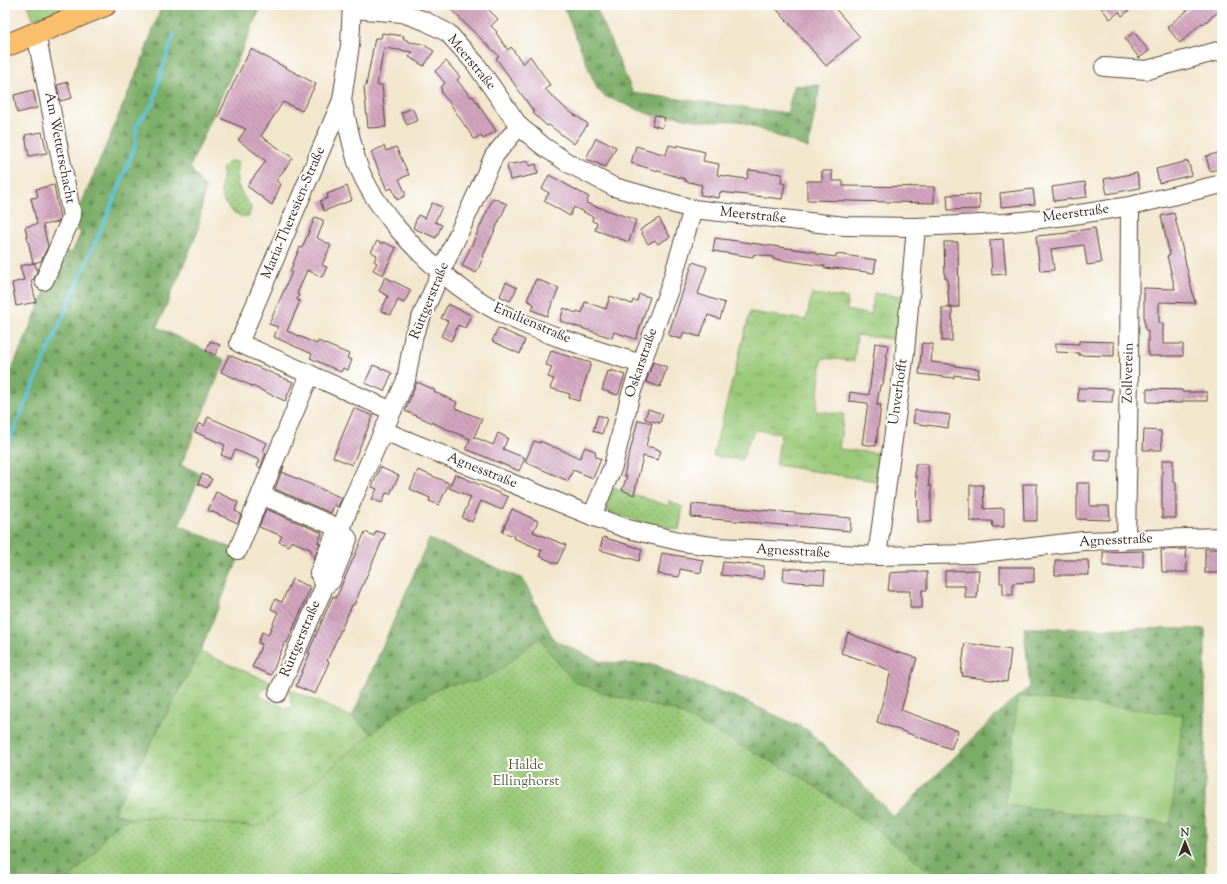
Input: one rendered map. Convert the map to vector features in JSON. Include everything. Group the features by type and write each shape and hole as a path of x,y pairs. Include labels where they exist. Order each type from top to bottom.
{"main road":[{"path":"5,46 105,5"}],"street":[{"name":"Maria-Theresien-Straße","path":"353,7 350,45 342,100 239,343 392,412"},
{"name":"Meerstraße","path":"353,7 402,13 425,21 448,33 475,63 519,126 542,146 568,163 614,187 693,210 845,226 916,227 1004,223 1067,216 1130,206 1222,184"},
{"name":"Am Wetterschacht","path":"36,33 72,216 44,282"},
{"path":"1104,68 1147,70 1222,50"},
{"name":"Emilienstraße","path":"342,100 357,163 369,189 384,212 412,245 441,272 476,298 508,317 546,333 641,364"},
{"name":"Rüttgerstraße","path":"278,694 325,585 331,581 348,539 341,529 406,380 414,334 494,156 519,126"},
{"name":"Zollverein","path":"1126,539 1130,366 1130,206"},
{"name":"Oskarstraße","path":"592,516 613,466 630,397 670,287 693,210"},
{"name":"Unverhofft","path":"877,556 905,352 916,227"},
{"path":"238,550 310,374"},
{"name":"Agnesstraße","path":"384,430 592,516 628,529 683,542 711,546 877,556 973,554 1083,541 1222,537"},
{"path":"261,495 341,529"}],"green space":[{"path":"28,5 72,5 34,20"},
{"path":"162,5 262,5 190,167 205,188 197,234 157,327 225,360 181,465 201,474 179,525 241,552 200,652 113,813 247,849 392,749 352,717 429,539 523,579 554,640 601,662 656,665 677,676 731,695 808,730 894,817 1009,703 1030,687 1024,628 1205,629 1205,879 5,879 5,385 63,250 72,253 81,232 75,229 75,219 142,60"},
{"path":"563,5 595,5 633,93 787,113 794,86 820,85 808,148 739,121 700,121 675,116 651,115 604,96 597,89"},
{"path":"230,161 237,162 237,182 251,207 249,216 235,213 227,206 222,197 221,189 223,167"},
{"path":"874,293 903,296 900,340 857,335 854,361 822,358 816,411 844,414 839,449 885,454 881,482 776,465 781,433 755,430 748,443 742,460 713,456 750,312 806,320 812,294 847,298 847,310 871,315"},
{"path":"613,487 668,506 669,501 683,507 679,530 641,522 608,512 605,506"},
{"name":"Halde Ellinghorst","path":"539,638 560,666 575,682 609,695 675,711 799,776 872,826 922,866 949,879 68,879 94,854 105,837 124,821 145,817 259,827 399,711 446,685 478,681 499,671"},
{"path":"200,652 273,683 260,693 261,697 288,709 292,706 289,689 352,717 392,750 247,849 113,813"},
{"path":"1018,696 1183,715 1170,824 1006,805"}],"building":[{"path":"446,5 484,5 498,19 491,26 497,32 496,33 508,50 511,47 523,64 530,56 550,85 545,89 566,109 588,124 574,144 549,125 547,126 533,113 534,112 496,58 499,56"},
{"path":"773,5 832,5 860,37 826,66"},
{"path":"1099,5 1136,5 1122,16 1119,12 1110,19"},
{"path":"1194,5 1222,5 1222,9 1203,24 1202,23 1180,43 1167,27"},
{"path":"1134,32 1149,51 1139,58 1125,39"},
{"path":"382,33 404,36 403,38 410,42 422,44 434,51 424,66 409,57 413,52 384,48 377,85 382,85 386,127 368,128 364,87 366,86 375,38 381,38"},
{"path":"251,49 316,84 302,111 283,102 261,136 293,158 276,181 281,184 272,205 247,186 266,161 238,140 246,129 218,117"},
{"path":"446,61 460,77 457,80 471,97 473,96 496,131 483,139 481,135 474,139 442,94 441,87 445,83 435,71"},
{"path":"68,82 72,98 60,101 57,85"},
{"path":"33,90 37,108 17,113 14,95"},
{"path":"412,108 418,120 407,125 401,113"},
{"path":"655,115 665,118 662,128 652,125"},
{"path":"42,132 47,153 29,156 25,135"},
{"path":"596,138 616,147 606,167 586,159"},
{"path":"669,145 677,147 677,145 705,152 703,161 719,164 717,175 747,179 749,170 782,174 781,183 785,184 782,199 720,192 719,198 700,195 702,185 685,181 685,179 631,163 636,146 666,155"},
{"path":"384,146 386,151 396,147 409,175 399,179 405,192 405,196 397,200 392,188 387,190 371,152"},
{"path":"1222,152 1222,168 1210,171 1206,156"},
{"path":"528,161 529,166 536,164 538,174 510,180 507,165"},
{"path":"1188,161 1192,175 1159,183 1156,169"},
{"path":"822,171 832,171 832,181 843,181 843,186 934,187 934,203 807,200 807,181 822,181"},
{"path":"1137,173 1140,188 1107,194 1104,179"},
{"path":"549,175 589,197 586,203 636,220 629,242 595,230 597,223 592,221 593,217 574,207 570,216 544,201 549,193 542,189"},
{"path":"1085,182 1087,197 1054,201 1052,187"},
{"path":"54,185 60,218 58,222 43,225 48,246 41,261 33,263 25,227 37,224 31,198 38,197 36,189"},
{"path":"347,186 352,200 324,211 320,201 328,198 327,194"},
{"path":"1033,189 1035,204 1001,207 1000,193"},
{"path":"979,194 980,209 948,210 947,195"},
{"path":"493,198 507,204 476,273 462,266"},
{"path":"432,203 442,207 435,222 442,225 436,238 413,228 418,215 425,218"},
{"path":"1174,213 1195,303 1159,302 1159,323 1163,323 1163,344 1183,344 1183,356 1148,356 1148,330 1145,330 1144,323 1144,288 1175,289 1167,256 1170,255 1161,216"},
{"path":"315,217 323,220 323,224 317,238 331,245 322,265 327,267 322,277 307,270 297,294 299,295 297,300 300,301 287,331 317,344 318,341 349,354 347,358 352,360 348,370 343,368 341,372 310,358 312,354 274,337 278,327 269,324 292,272 290,271 300,247 302,248"},
{"path":"659,218 670,237 658,244 655,240 648,244 640,230"},
{"path":"1095,228 1101,263 1087,265 1084,245 1051,249 1054,270 1040,271 1036,236 1068,233"},
{"path":"715,238 816,252 816,254 835,257 836,254 876,260 874,273 824,268 825,266 773,259 773,257 754,254 753,257 713,251"},
{"path":"1003,239 1006,274 992,275 990,240"},
{"path":"377,241 396,248 383,275 373,270 377,263 374,261 377,255 371,252"},
{"path":"944,242 958,242 959,307 949,307 947,278 945,278"},
{"path":"693,262 707,267 698,294 725,303 720,319 708,315 700,337 684,332 681,339 668,335"},
{"path":"35,263 37,271 34,279 31,280 36,302 16,306 12,283 24,280 20,266"},
{"path":"385,277 411,290 404,303 398,300 391,315 381,311 388,296 379,291"},
{"path":"536,279 559,288 547,316 532,310 534,304 527,300"},
{"path":"506,282 517,288 510,301 500,296"},
{"path":"639,294 650,297 636,339 614,332 612,338 560,321 564,308 576,313 577,311 582,313 585,302 606,309 610,296 632,304 633,300 637,301"},
{"path":"448,304 471,315 465,328 458,325 451,341 441,336 448,321 441,318"},
{"path":"942,308 952,308 952,341 942,341"},
{"path":"498,328 525,340 520,354 492,341"},
{"path":"210,341 220,345 215,355 206,351"},
{"path":"1079,341 1114,342 1114,356 1079,355 1079,353 1056,352 1056,343 1079,344"},
{"path":"875,343 888,345 883,385 880,385 877,405 881,405 876,446 862,444 868,403 849,401 850,392 869,395"},
{"path":"922,343 933,344 931,362 979,369 978,378 954,375 954,378 919,374"},
{"path":"551,351 591,363 579,401 569,398 570,394 550,388 554,379 548,377 552,367 546,365"},
{"path":"229,355 293,382 285,401 221,372"},
{"path":"653,362 667,367 660,387 646,382"},
{"path":"373,365 392,373 384,391 365,383"},
{"path":"611,370 625,375 618,395 602,390 608,371 611,372"},
{"path":"417,382 435,390 434,392 457,402 455,408 482,419 474,437 493,445 498,433 508,438 503,449 525,458 519,471 466,449 470,439 405,411"},
{"path":"1078,388 1113,389 1112,402 1078,401"},
{"path":"1147,389 1182,390 1182,392 1207,392 1207,401 1182,401 1182,403 1147,402"},
{"path":"354,408 373,416 352,465 333,457"},
{"path":"648,409 663,414 660,423 645,419"},
{"path":"915,410 950,415 948,428 913,423"},
{"path":"598,415 607,418 602,434 593,431"},
{"path":"208,417 267,443 263,451 266,453 260,468 257,466 260,460 235,450 231,459 221,455 225,445 195,432 199,423 204,426"},
{"path":"638,420 652,423 646,446 661,451 658,460 643,456 634,495 622,490 627,476 624,476"},
{"path":"1144,430 1161,431 1162,450 1143,450"},
{"path":"534,441 540,443 540,441 580,458 585,447 595,451 596,457 601,459 593,478 573,470 568,481 525,462"},
{"path":"1095,450 1111,450 1111,461 1095,460"},
{"path":"1162,460 1173,460 1173,482 1176,482 1176,518 1162,518"},
{"path":"915,464 928,464 929,486 931,486 931,522 918,522 917,477 915,477"},
{"path":"284,466 282,472 342,498 338,507 334,505 331,513 275,489"},
{"path":"380,467 399,476 390,494 386,493 382,503 372,499 377,489 372,487"},
{"path":"418,470 449,483 439,505 429,501 430,498 410,489"},
{"path":"202,474 212,479 207,488 198,484"},
{"path":"455,474 508,497 502,510 481,501 472,522 462,518 471,497 449,488"},
{"path":"1077,483 1090,483 1090,506 1109,506 1110,520 1077,519"},
{"path":"1023,484 1037,484 1037,521 1024,521"},
{"path":"970,485 983,485 984,509 1004,508 1004,527 993,527 992,521 970,521"},
{"path":"216,492 238,502 235,511 241,514 238,523 208,510"},
{"path":"692,504 851,518 850,531 691,517"},
{"path":"266,509 322,533 314,559 310,549 291,541 289,546 279,542 282,536 259,527"},
{"path":"512,509 538,521 533,532 566,545 557,564 539,556 542,550 513,538 514,536 502,532"},
{"path":"376,531 385,534 354,605 352,605 327,661 329,662 315,694 296,686 310,653 308,653 333,596 336,598 365,532 374,536"},
{"path":"603,537 642,549 639,561 600,550"},
{"path":"1186,549 1187,572 1162,572 1161,550"},
{"path":"1205,549 1222,549 1222,573 1205,573"},
{"path":"1143,551 1143,567 1103,566 1103,552"},
{"path":"662,553 703,560 701,573 680,569 679,577 658,574"},
{"path":"1055,560 1088,560 1089,575 1055,575"},
{"path":"723,562 764,566 763,579 721,575"},
{"path":"1000,567 1034,567 1034,582 1013,583 1013,595 1003,595 1003,583 1000,583"},
{"path":"784,568 825,571 824,584 783,581"},
{"path":"979,570 977,598 965,598 965,586 945,586 945,571"},
{"path":"927,572 927,590 922,590 922,608 910,608 910,591 888,591 890,573"},
{"path":"292,579 311,587 287,643 285,642 271,675 252,667 262,644 258,643 262,632 268,635 278,612 271,609 275,599 282,602"},
{"path":"848,633 896,652 917,658 901,710 958,731 951,749 877,722 891,671 841,653"},
{"path":"965,643 1011,650 1007,682 962,676 963,673 961,673"}],"waterway":[{"path":"5,450 115,197 136,144 136,126 153,104 161,73 174,35"}]}
